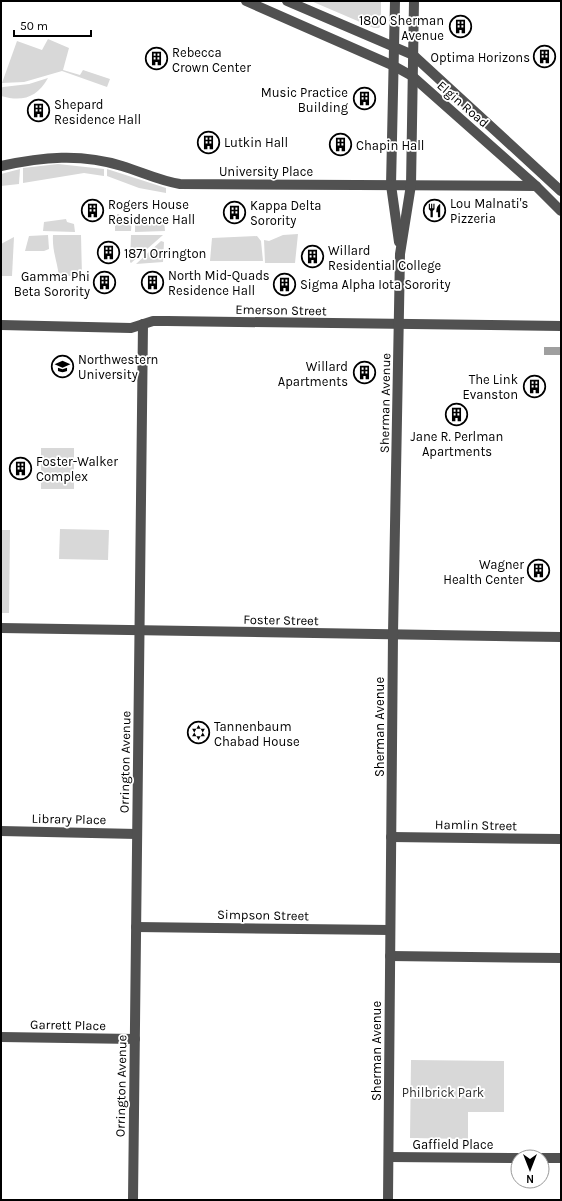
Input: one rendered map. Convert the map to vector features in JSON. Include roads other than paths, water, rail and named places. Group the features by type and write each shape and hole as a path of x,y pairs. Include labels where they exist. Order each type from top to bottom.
{"street":[{"name":"Elgin Road","path":"246,1 394,66 412,76 536,186 561,211"},
{"name":"Elgin Road","path":"287,1 413,55 561,191"},
{"name":"Sherman Avenue","path":"395,1 391,185 400,254"},
{"name":"Sherman Avenue","path":"388,1200 393,634 400,254 410,185 414,1"},
{"name":"University Place","path":"1,166 43,158 72,156 121,166 146,175 180,184 536,186"},
{"name":"Emerson Street","path":"1,325 131,328 153,321 165,321 561,326"},
{"name":"Orrington Avenue","path":"133,1200 143,324"},
{"name":"Foster Street","path":"1,628 561,637"},
{"name":"Library Place","path":"1,831 137,834"},
{"name":"Hamlin Street","path":"392,837 561,839"},
{"name":"Simpson Street","path":"136,927 390,930"},
{"path":"390,956 561,958"},
{"name":"Garrett Place","path":"1,1037 135,1039"},
{"name":"Gaffield Place","path":"389,1157 510,1158"},
{"path":"550,1158 561,1158"}],"place":[{"name":"1800 Sherman Avenue","path":"460,27"},
{"name":"Optima Horizons","path":"545,57"},
{"name":"Rebecca Crown Center","path":"156,59"},
{"name":"Music Practice Building","path":"364,99"},
{"name":"Shepard Residence Hall","path":"38,111"},
{"name":"Lutkin Hall","path":"208,142"},
{"name":"Chapin Hall","path":"341,145"},
{"name":"Lou Malnati's Pizzeria","path":"434,210"},
{"name":"Rogers House Residence Hall","path":"93,211"},
{"name":"Kappa Delta Sorority","path":"235,212"},
{"name":"1871 Orrington","path":"108,253"},
{"name":"Willard Residential College","path":"312,257"},
{"name":"North Mid-Quads Residence Hall","path":"152,282"},
{"name":"Gamma Phi Beta Sorority","path":"105,283"},
{"name":"Sigma Alpha Iota Sorority","path":"284,284"},
{"name":"Northwestern University","path":"63,366"},
{"name":"Willard Apartments","path":"364,373"},
{"name":"The Link Evanston","path":"534,386"},
{"name":"Jane R. Perlman Apartments","path":"457,414"},
{"name":"Foster-Walker Complex","path":"21,468"},
{"name":"Wagner Health Center","path":"539,571"},
{"name":"Tannenbaum Chabad House","path":"198,733"}],"park label":[{"name":"Philbrick Park","path":"443,1092"}]}
